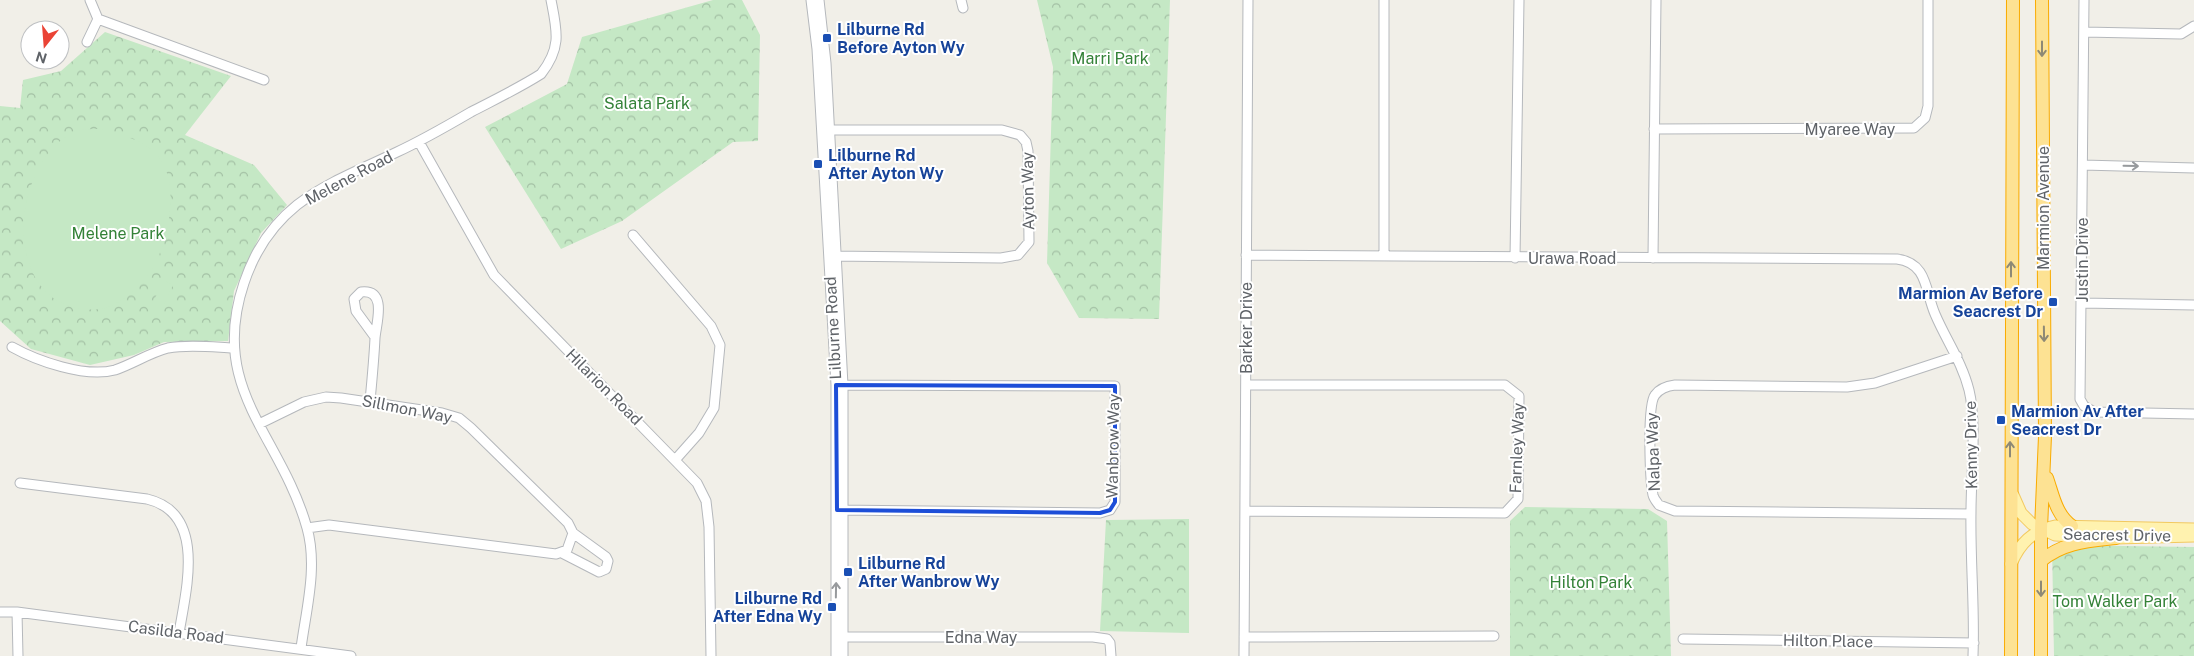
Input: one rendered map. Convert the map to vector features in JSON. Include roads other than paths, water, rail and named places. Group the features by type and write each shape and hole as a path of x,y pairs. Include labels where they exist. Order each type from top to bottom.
{"highway":[{"name":"Marmion Avenue","path":"2011,656 2013,0"},
{"name":"Marmion Avenue","path":"2041,656 2041,529 2045,471 2042,0"},
{"path":"2045,471 2059,512 2063,520 2072,526"},
{"path":"2041,561 2052,552 2066,546 2116,538"}],"main road":[{"name":"Seacrest Drive","path":"2011,484 2013,499 2021,513 2032,524 2055,534 2116,538 2194,536"},
{"name":"Seacrest Drive","path":"2010,567 2022,543 2041,529 2055,526 2194,528"}],"street":[{"path":"90,0 98,19 264,80"},
{"name":"Melene Road","path":"301,648 311,581 307,528 298,503 240,384 233,348 236,312 246,277 264,243 287,213 314,194 338,180 419,142 541,74 550,61 558,40 551,0"},
{"name":"Lilburne Road","path":"811,0 826,130"},
{"name":"Lilburne Road","path":"819,0 823,27 826,130 840,385 840,637 836,656"},
{"name":"Barker Drive","path":"1244,656 1248,0"},
{"path":"1384,0 1384,255"},
{"path":"1515,258 1519,0"},
{"path":"1653,258 1656,0"},
{"name":"Myaree Way","path":"1654,129 1914,128 1924,118 1928,106 1928,0"},
{"name":"Justin Drive","path":"2084,0 2080,400 2084,406 2094,412 2194,414"},
{"path":"87,42 98,19"},
{"path":"2084,32 2181,34 2194,26"},
{"name":"Ayton Way","path":"826,130 1002,130 1020,135 1026,142 1030,160 1029,242 1018,254 1001,258 833,256"},
{"name":"Hilarion Road","path":"419,142 494,275 697,483 706,501 709,527 711,656"},
{"path":"2082,165 2194,168"},
{"path":"633,235 711,326 720,345 714,408 699,433 675,460"},
{"name":"Urawa Road","path":"1246,255 1897,259"},
{"name":"Kenny Drive","path":"1897,259 1910,262 1920,270 1935,314 1957,356 1967,381 1971,407 1973,656"},
{"path":"370,400 379,306 371,293 361,292 354,299 356,311 375,337"},
{"path":"2082,302 2194,305"},
{"path":"12,348 30,357 56,365 80,370 106,372 170,348 233,348"},
{"name":"Nalpa Way","path":"1957,356 1894,377 1861,385 1832,387 1675,385 1664,387 1655,394 1652,404 1650,451 1653,492 1659,505 1675,512 1971,514"},
{"name":"Wanbrow Way","path":"840,385 1115,386 1115,502 1110,510 1100,513 841,510"},
{"name":"Farnley Way","path":"1245,511 1505,513 1518,499 1519,405 1519,396 1505,385 1246,386"},
{"name":"Sillmon Way","path":"259,424 315,399 341,398 370,400 442,413 459,418 568,523 573,533 606,557 608,561 606,569 598,572 562,553 535,552 329,525 307,528"},
{"path":"20,483 147,499 156,501 166,507 180,524 190,555 179,633"},
{"path":"562,553 570,545 573,533"},
{"name":"Casilda Road","path":"0,612 17,612 351,656"},
{"path":"17,612 18,656"},
{"path":"1244,637 1494,636"},
{"name":"Lilburne Road","path":"840,637 844,656"},
{"name":"Edna Way","path":"840,637 1093,637 1107,639 1110,643 1111,656"},
{"name":"Hilton Place","path":"1683,640 1974,643"}],"place":[{"name":"Lilburne Rd Before Ayton Wy","path":"827,38"},
{"name":"Lilburne Rd After Ayton Wy","path":"818,164"},
{"name":"Marmion Av Before Seacrest Dr","path":"2053,302"},
{"name":"Marmion Av After Seacrest Dr","path":"2001,420"},
{"name":"Lilburne Rd After Wanbrow Wy","path":"848,572"},
{"name":"Lilburne Rd After Edna Wy","path":"832,607"}],"park label":[{"name":"Marri Park","path":"1110,58"},
{"name":"Salata Park","path":"647,103"},
{"name":"Melene Park","path":"118,233"},
{"name":"Hilton Park","path":"1591,582"},
{"name":"Tom Walker Park","path":"2115,601"}]}
